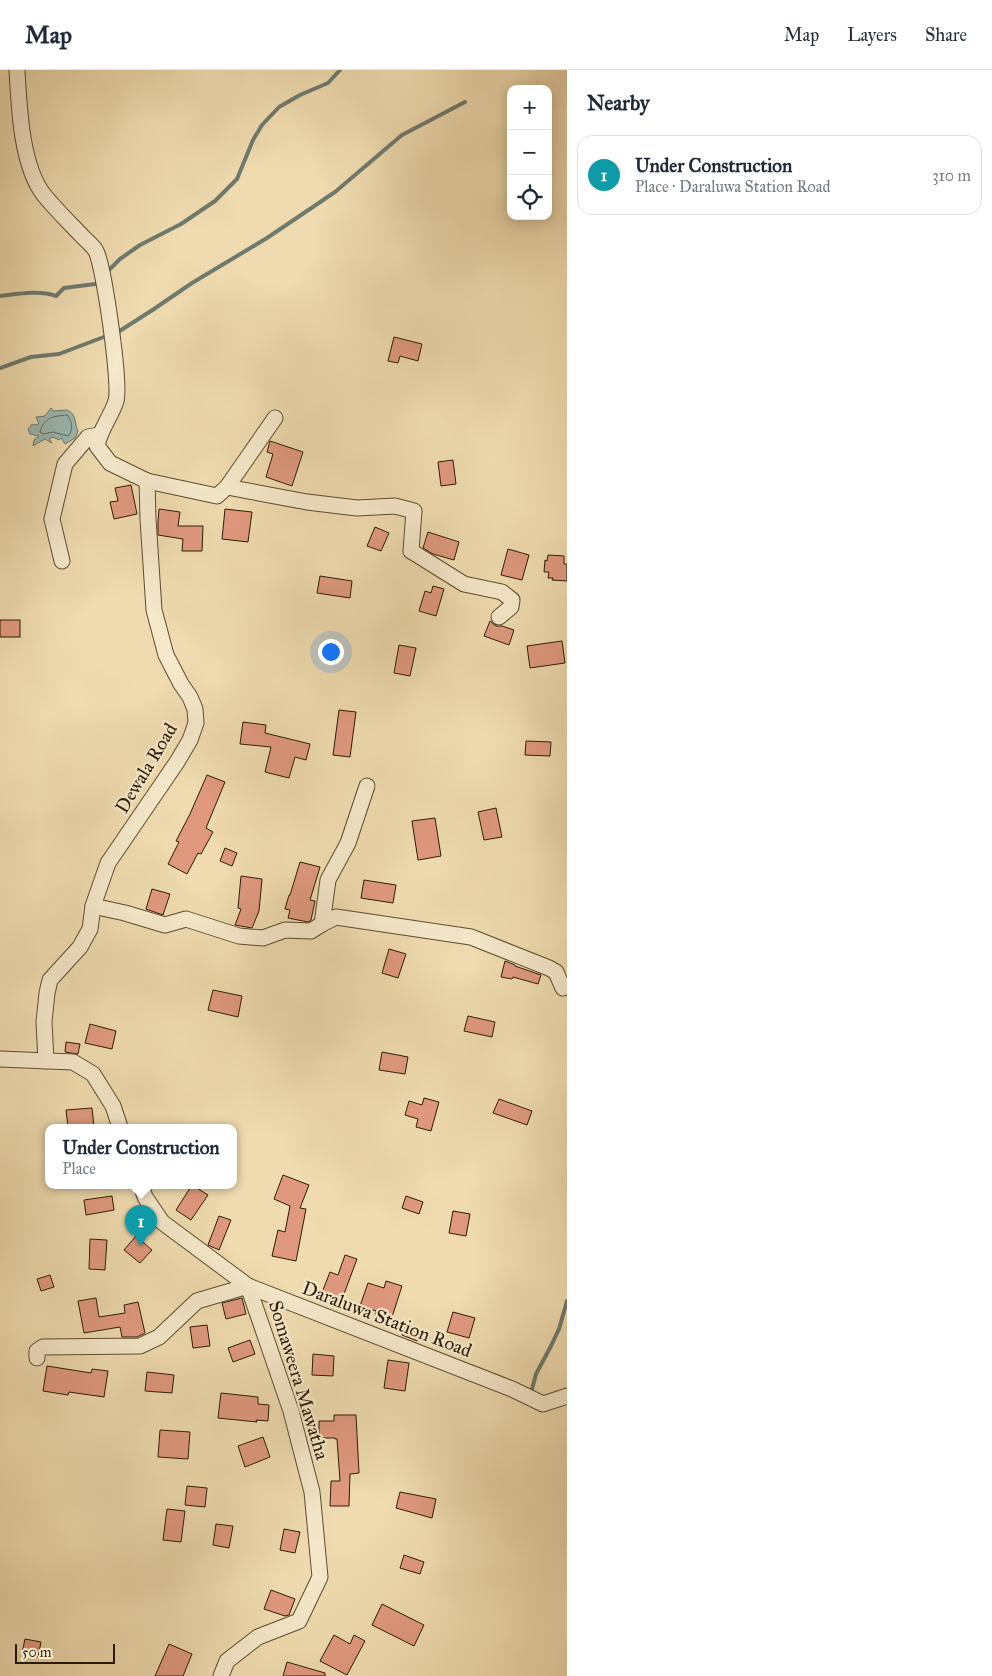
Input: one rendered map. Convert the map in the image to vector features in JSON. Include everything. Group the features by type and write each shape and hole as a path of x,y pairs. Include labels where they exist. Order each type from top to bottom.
{"street":[{"path":"17,70 19,112 34,180 44,195 96,250 104,278 117,379 116,400 99,434 97,446 110,463 147,480 217,496 227,486 275,418"},
{"path":"62,561 52,519 65,464 88,436 99,434"},
{"name":"Dewala Road","path":"46,1061 44,1022 50,980 80,947 90,929 93,906 108,863 177,762 190,740 196,723 195,709 190,697 169,662 154,610 147,480"},
{"path":"227,486 307,502 357,508 395,506 414,511 410,551 464,584 502,592 512,600 511,607 499,617"},
{"path":"322,924 328,880 348,843 366,786"},
{"path":"93,906 125,913 164,925 186,919 239,936 263,938 285,930 311,931 336,917 471,938 549,968 556,972 563,988"},
{"path":"0,1058 73,1062 93,1074 113,1106 119,1124"},
{"name":"Daraluwa Station Road","path":"142,1189 145,1197 162,1222 248,1286 512,1389 543,1404 567,1396"},
{"name":"Somaweera Mawatha","path":"37,1358 37,1350 42,1347 140,1346 159,1337 197,1302 248,1286 291,1411 312,1492 320,1578 299,1621 258,1637 227,1661 221,1676"}],"water":[{"path":"51,408 53,411 67,410 72,414 78,431 75,438 65,444 61,438 59,440 53,437 49,439 52,443 45,439 33,446 34,440 39,436 30,434 28,429 32,424 39,424 36,417 45,416"}],"building":[{"path":"394,337 422,344 418,361 400,356 398,363 388,361"},
{"path":"270,441 303,452 292,486 266,477 273,454 267,452"},
{"path":"453,460 456,484 441,486 438,462"},
{"path":"131,485 137,514 114,519 110,502 118,501 115,488"},
{"path":"159,509 180,512 178,526 203,526 202,551 182,551 183,539 158,535"},
{"path":"225,509 252,512 248,542 222,539"},
{"path":"375,527 389,533 381,551 367,546"},
{"path":"428,532 459,542 454,560 433,554 423,548"},
{"path":"508,549 529,555 522,580 501,575"},
{"path":"548,555 564,556 564,564 567,564 567,581 548,578 549,572 544,572 545,560 547,561"},
{"path":"320,576 352,581 350,598 317,593"},
{"path":"433,586 444,589 436,616 419,611 425,591 431,593"},
{"path":"0,620 20,620 20,637 0,637"},
{"path":"490,621 496,626 514,630 509,645 484,636"},
{"path":"562,641 565,663 530,668 527,646"},
{"path":"399,645 416,648 410,676 394,673"},
{"path":"339,710 356,712 350,757 333,755"},
{"path":"243,722 266,725 265,733 310,744 306,760 295,757 289,778 265,772 271,747 240,744"},
{"path":"526,741 551,742 550,756 525,755"},
{"path":"207,775 225,782 206,828 213,832 201,854 198,853 187,874 168,864 179,842 176,841"},
{"path":"496,808 502,837 484,840 478,812"},
{"path":"435,818 441,856 418,860 412,821"},
{"path":"225,848 237,853 232,866 220,861"},
{"path":"300,862 320,867 310,900 315,901 311,920 308,922 288,918 290,910 285,909"},
{"path":"241,876 262,879 259,911 252,928 235,925 241,909 238,908"},
{"path":"364,880 396,885 393,903 361,898"},
{"path":"152,889 170,894 163,915 146,909"},
{"path":"389,949 406,954 398,978 382,973"},
{"path":"505,961 541,975 538,984 513,977 512,979 501,977"},
{"path":"213,990 242,996 238,1017 208,1010"},
{"path":"468,1016 495,1022 492,1037 464,1031"},
{"path":"90,1024 116,1031 112,1049 85,1043"},
{"path":"66,1042 80,1044 78,1054 65,1052"},
{"path":"382,1052 408,1057 405,1074 379,1070"},
{"path":"424,1098 439,1102 431,1131 416,1127 418,1119 405,1115 409,1101 422,1105"},
{"path":"499,1099 532,1111 527,1125 493,1113"},
{"path":"92,1108 94,1124 68,1124 66,1110"},
{"path":"283,1175 309,1185 300,1208 306,1209 296,1261 272,1256 278,1230 285,1232 290,1206 274,1199"},
{"path":"189,1189 198,1189 208,1195 191,1220 176,1210"},
{"path":"112,1196 114,1210 86,1215 84,1200"},
{"path":"406,1196 423,1202 419,1214 402,1208"},
{"path":"453,1211 470,1214 466,1236 449,1233"},
{"path":"219,1216 231,1220 219,1250 208,1245"},
{"path":"136,1236 152,1250 140,1263 124,1250"},
{"path":"90,1239 107,1240 105,1270 89,1269"},
{"path":"345,1255 357,1259 341,1302 321,1295 330,1272 338,1275"},
{"path":"50,1275 54,1287 41,1291 37,1279"},
{"path":"386,1281 402,1286 391,1320 375,1314 376,1311 360,1306 368,1283 384,1288"},
{"path":"96,1298 99,1317 125,1313 124,1305 138,1302 145,1333 137,1337 122,1337 120,1327 84,1333 78,1301"},
{"path":"242,1298 246,1314 226,1319 222,1303"},
{"path":"453,1312 475,1318 469,1338 447,1332"},
{"path":"207,1325 210,1346 193,1348 190,1327"},
{"path":"406,1325 421,1331 417,1341 402,1335"},
{"path":"250,1340 255,1354 233,1362 228,1348"},
{"path":"313,1354 334,1356 333,1376 312,1375"},
{"path":"388,1360 409,1363 405,1391 384,1388"},
{"path":"47,1366 91,1373 92,1369 108,1371 104,1397 69,1392 68,1395 43,1391"},
{"path":"147,1372 174,1375 172,1393 145,1391"},
{"path":"221,1393 258,1397 258,1404 269,1405 268,1421 256,1420 257,1422 218,1418"},
{"path":"334,1415 356,1415 359,1473 350,1474 349,1506 330,1506 331,1481 340,1481 337,1439 319,1438 319,1421 334,1421"},
{"path":"160,1430 190,1432 188,1459 158,1457"},
{"path":"263,1437 270,1457 245,1467 238,1446"},
{"path":"187,1486 207,1488 205,1507 185,1505"},
{"path":"400,1492 436,1499 432,1518 396,1508"},
{"path":"167,1509 185,1511 181,1542 163,1540"},
{"path":"216,1524 233,1526 229,1548 213,1545"},
{"path":"284,1529 300,1532 295,1553 280,1550"},
{"path":"404,1555 424,1562 420,1574 400,1568"},
{"path":"271,1590 295,1599 289,1615 285,1616 264,1609"},
{"path":"382,1604 424,1625 414,1646 372,1625"},
{"path":"334,1635 350,1644 354,1635 365,1641 347,1675 320,1661"},
{"path":"25,1639 41,1642 38,1657 22,1653"},
{"path":"169,1644 192,1654 183,1676 155,1676"},
{"path":"287,1662 325,1673 325,1676 283,1676"}],"waterway":[{"path":"105,274 120,259 140,245 181,224 215,201 237,179 253,140 262,125 279,107 300,95 328,83 340,70"},
{"path":"115,334 192,283 267,238 335,192 402,135 465,102"},
{"path":"0,296 36,293 56,296 64,288 95,284 99,281"},
{"path":"0,368 31,357 59,354 109,335"},
{"path":"531,1393 536,1374 559,1329 567,1301"}],"place":[{"name":"Under Construction","path":"141,1246"}]}
